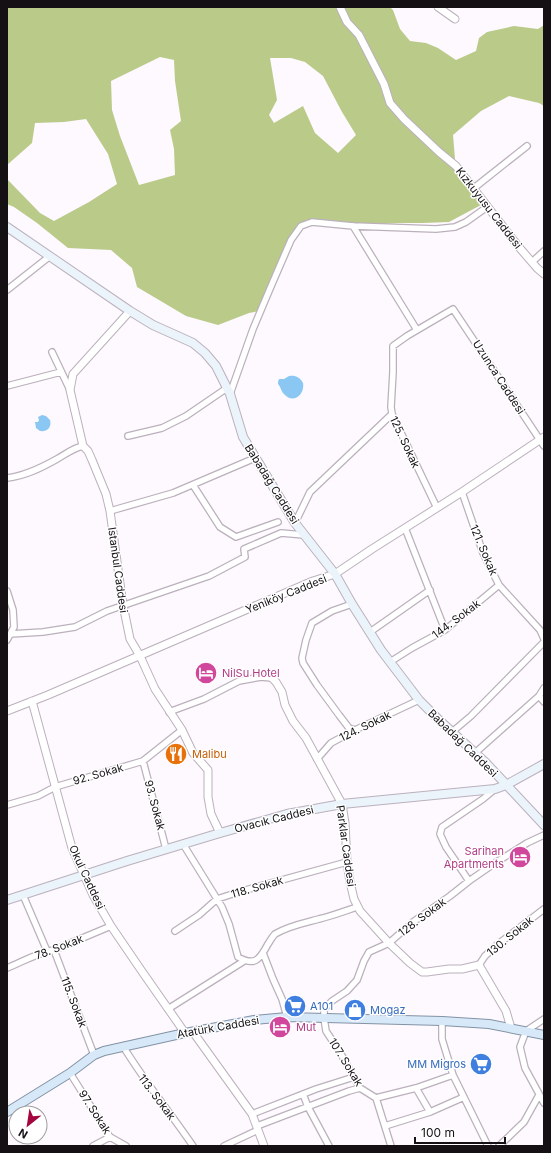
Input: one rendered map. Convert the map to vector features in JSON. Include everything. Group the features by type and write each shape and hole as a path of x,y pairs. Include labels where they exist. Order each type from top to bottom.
{"main road":[{"name":"Babadağ Caddesi","path":"7,226 130,311 153,325 193,343 205,353 216,366 229,391 243,437 255,458 295,523 335,574 352,604 390,662 419,700 486,763 544,825"},
{"name":"Ovacık Caddesi","path":"7,900 166,849 287,814 342,804 495,789 506,785 544,764"},
{"name":"Atatürk Caddesi","path":"7,1112 94,1055 104,1051 189,1032 254,1020 286,1017 442,1021 489,1024 544,1035"}],"street":[{"name":"Kızkuyusu Caddesi","path":"340,7 347,22 359,34 384,84 390,103 404,119 456,166 518,246 544,274"},
{"path":"438,7 455,19"},
{"path":"474,188 527,146"},
{"path":"128,436 162,428 229,391 260,311 291,240 301,226 312,222 353,226 436,229 454,227 466,222 487,207"},
{"path":"353,226 417,330"},
{"path":"532,262 544,251"},
{"path":"7,290 50,256"},
{"name":"125. Sokak","path":"437,508 392,414 393,346 453,309"},
{"name":"Uzunca Caddesi","path":"453,309 543,441"},
{"name":"Istanbul Caddesi","path":"130,311 73,374 70,390 82,446 88,451 106,494 110,511 123,605 130,639 140,656 155,689 182,730 193,753 208,770 208,797 211,814 220,833"},
{"path":"52,352 70,390"},
{"path":"7,386 61,372"},
{"path":"295,523 310,492 392,414"},
{"name":"Yeniköy Caddesi","path":"7,711 32,702 313,581 335,574 543,441"},
{"path":"7,478 31,472 75,448 82,446"},
{"path":"110,511 173,493 255,458"},
{"path":"193,485 220,527 236,537 278,522"},
{"name":"121. Sokak","path":"462,492 483,553 499,585 542,627 544,641"},
{"path":"405,528 445,630"},
{"path":"8,637 75,627 107,611 209,576 245,557 244,548 282,532 304,534"},
{"name":"144. Sokak","path":"390,662 445,630 499,585"},
{"path":"370,632 430,590"},
{"path":"7,591 13,610 14,628 8,637"},
{"path":"352,604 332,611 312,623 302,658 314,680 339,715 349,728 355,730"},
{"path":"452,732 471,716 544,641"},
{"path":"169,712 204,699 239,681 261,677 272,678"},
{"name":"Parklar Caddesi","path":"272,678 282,692 285,705 293,721 306,738 342,804 345,823 347,862 354,899 360,911 389,943 422,972 462,969 479,965"},
{"path":"475,753 539,696 544,688"},
{"path":"539,696 544,702"},
{"name":"124. Sokak","path":"317,759 331,743 419,700"},
{"name":"Okul Caddesi","path":"32,702 72,848 93,895 168,1009 189,1032 252,1114 264,1146"},
{"name":"92. Sokak","path":"7,805 38,796 55,787 143,761 182,730"},
{"name":"93. Sokak","path":"143,761 166,849"},
{"path":"469,881 446,847 440,834 442,827 495,789"},
{"name":"128. Sokak","path":"324,1018 324,1009 332,1001 347,991 357,980 369,952 389,943 413,922 469,881 527,843 544,835"},
{"path":"183,844 217,899 229,924 238,958 244,961 251,962 258,960 273,936 284,929 332,916 358,907"},
{"name":"118. Sokak","path":"175,931 217,899 347,862"},
{"path":"23,895 47,951"},
{"name":"130. Sokak","path":"479,965 485,956 497,945 544,909"},
{"name":"78. Sokak","path":"7,968 112,926"},
{"name":"115. Sokak","path":"54,950 94,1055"},
{"path":"263,953 282,999 286,1017"},
{"path":"168,1009 244,961"},
{"path":"479,965 506,1010 511,1028"},
{"name":"107. Sokak","path":"324,1018 326,1030 360,1088 376,1098"},
{"path":"544,1019 526,1031 520,1047 525,1068 544,1103"},
{"path":"442,1021 442,1039 454,1075 488,1146"},
{"name":"113. Sokak","path":"123,1046 136,1069 182,1129 193,1146"},
{"name":"97. Sokak","path":"70,1072 110,1137 126,1146"},
{"path":"391,1146 376,1098 416,1088 454,1075"},
{"path":"252,1114 316,1089 354,1077"},
{"path":"224,1146 258,1128 308,1107 360,1088"},
{"path":"416,1088 430,1112"},
{"path":"303,1094 308,1107 330,1146"},
{"path":"499,1146 524,1122 539,1096"},
{"path":"385,1126 430,1112 464,1097"},
{"path":"93,1146 110,1137"}],"green space":[{"path":"7,7 390,7 393,10 400,29 410,41 426,43 438,48 456,60 476,51 479,38 487,32 514,26 538,29 544,25 544,106 539,103 509,96 481,111 453,135 456,171 481,205 449,222 353,226 312,222 295,233 260,311 249,313 218,325 186,316 137,287 132,268 111,250 68,248 37,223 14,207 7,204 7,179 40,213 54,221 89,202 117,184 108,154 86,119 64,122 35,123 32,143 7,165","holes":["160,57 174,60 175,81 181,121 170,130 174,149 175,175 139,185 120,136 112,110 111,81","270,58 291,58 305,62 323,76 356,135 338,153 315,133 303,106 274,123 269,115 277,100"]}],"water":[{"path":"289,376 297,377 303,383 301,394 295,398 288,398 278,384 279,379 284,379"},
{"path":"42,415 46,416 50,420 50,427 47,430 40,431 36,428 35,422 38,422 38,417"}],"place":[{"name":"NilSu Hotel","path":"206,673"},
{"name":"Malibu","path":"176,754"},
{"name":"Sarihan Apartments","path":"520,857"},
{"name":"A101","path":"295,1006"},
{"name":"Mogaz","path":"355,1010"},
{"name":"Mut","path":"280,1027"},
{"name":"MM Migros","path":"481,1064"}]}
